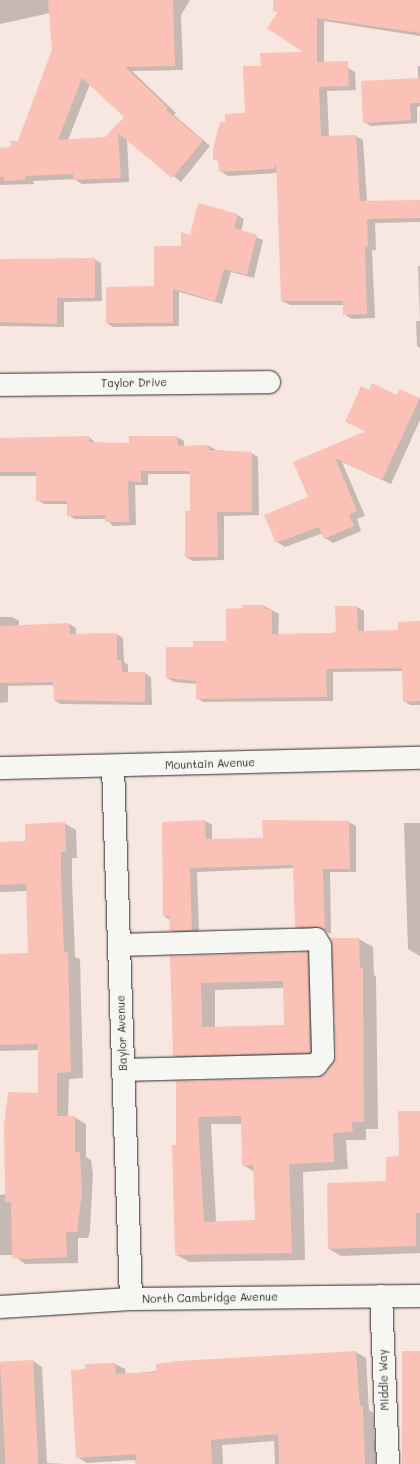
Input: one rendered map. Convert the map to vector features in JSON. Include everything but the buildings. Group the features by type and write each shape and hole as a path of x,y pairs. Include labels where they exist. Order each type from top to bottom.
{"street":[{"name":"Taylor Drive","path":"0,385 269,382"},
{"name":"Mountain Avenue","path":"0,768 112,767 420,758"},
{"name":"Baylor Avenue","path":"112,767 131,1299"},
{"path":"119,945 316,939 320,946 323,1056 316,1065 123,1070"},
{"name":"Middle Way","path":"381,1296 388,1464"},
{"name":"North Cambridge Avenue","path":"0,1307 131,1299 420,1296"}]}
